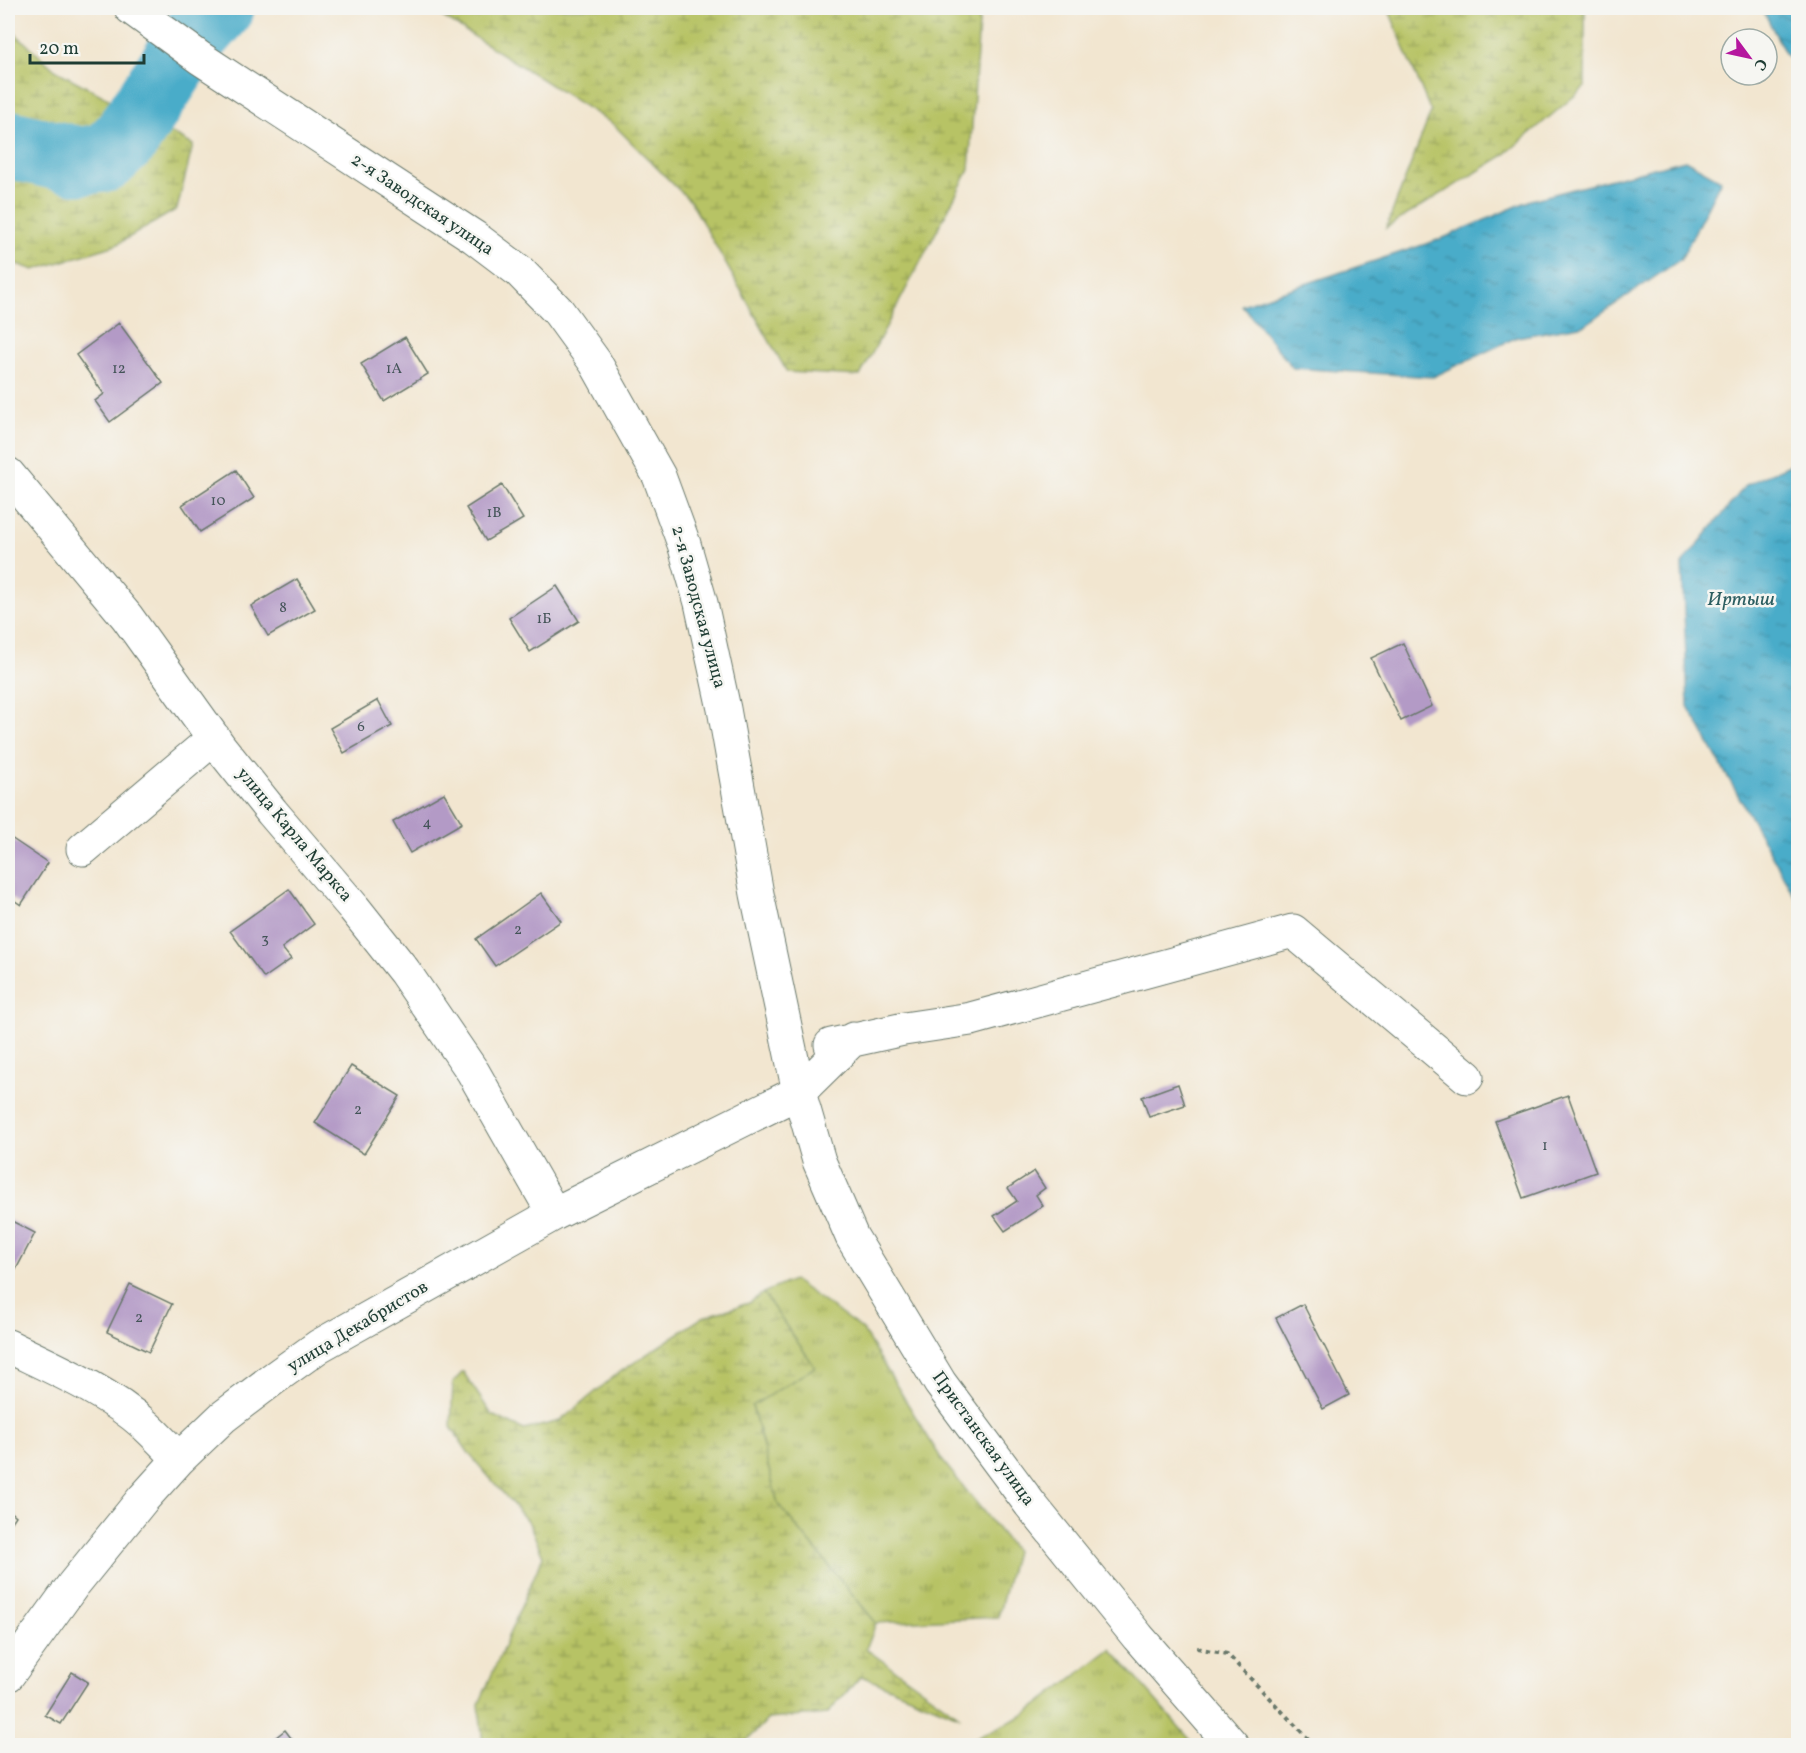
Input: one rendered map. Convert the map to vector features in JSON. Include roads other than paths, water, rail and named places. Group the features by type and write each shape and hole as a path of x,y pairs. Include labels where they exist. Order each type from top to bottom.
{"street":[{"name":"2-я Заводская улица","path":"131,8 200,58 474,237 519,271 558,311 595,362 659,476 684,544 701,603 724,709 757,894 799,1092"},
{"name":"улица Карла Маркса","path":"8,474 127,617 214,738 272,812 404,971 473,1072 554,1214"},
{"path":"83,849 214,738"},
{"path":"791,1056 853,1039 971,1019 1293,931 1467,1077"},
{"name":"улица Декабристов","path":"8,1675 73,1586 142,1500 179,1458 223,1417 319,1346 554,1214 799,1092 853,1039"},
{"name":"Пристанская улица","path":"799,1092 819,1161 852,1237 940,1383 1044,1522 1138,1637 1233,1746"},
{"path":"8,1346 108,1399 144,1424 179,1458"}],"water":[{"path":"1762,8 1798,8 1798,68 1786,55 1779,41 1779,27 1772,27"},
{"path":"1685,160 1721,180 1681,259 1585,325 1517,337 1433,377 1293,368 1242,305 1441,239 1531,200"},
{"name":"Иртыш","path":"1798,461 1798,902 1688,706 1682,564 1746,485"}],"waterway":[{"path":"8,144 79,161 105,158 126,138 185,47 220,8"}]}
